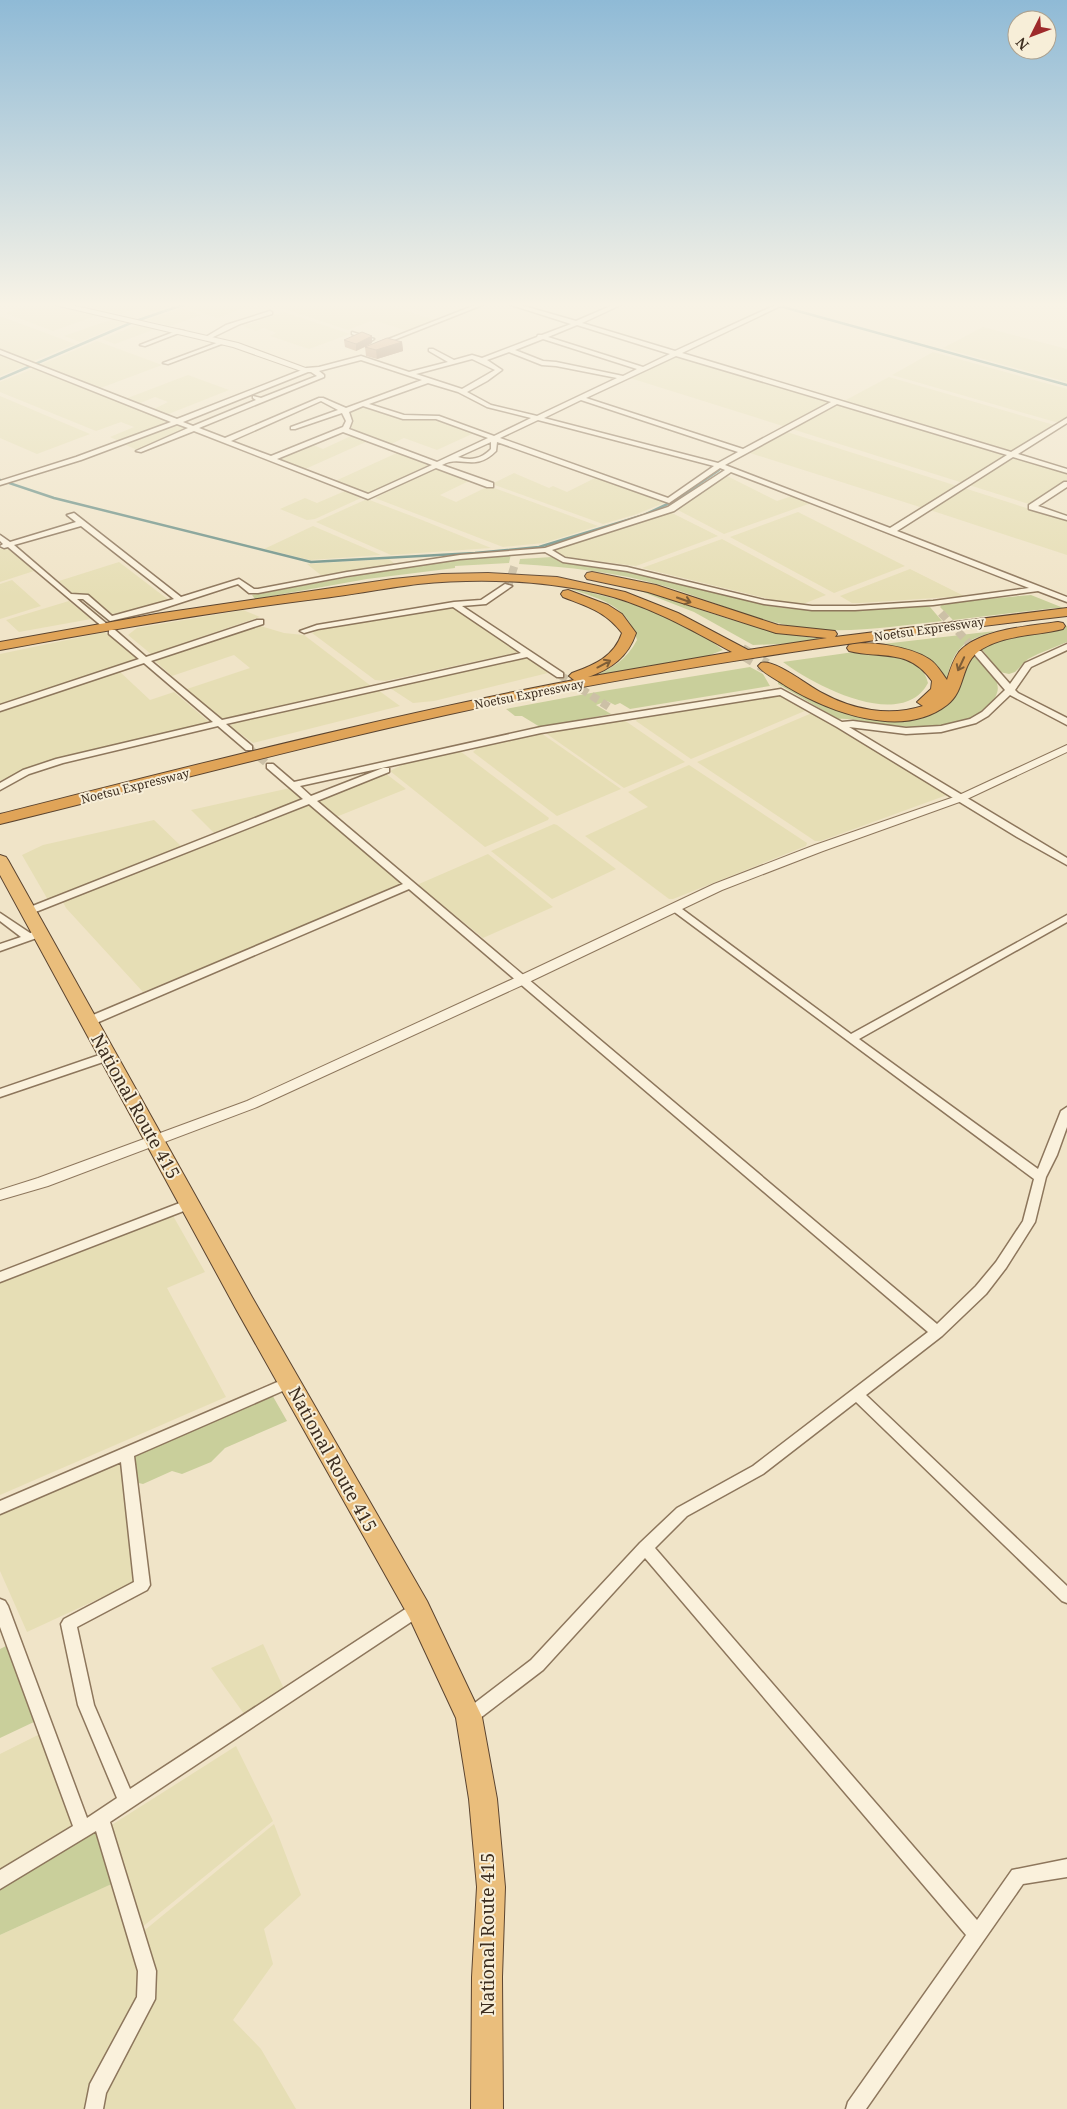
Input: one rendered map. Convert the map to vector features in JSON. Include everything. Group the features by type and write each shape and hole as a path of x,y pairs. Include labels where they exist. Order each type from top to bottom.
{"highway":[{"path":"0,646 277,600 479,570 518,569 567,572 622,580 776,629 834,635 922,629"},
{"path":"435,577 528,579 607,592 653,606 686,620 842,700 879,708 912,706 927,700 938,691 940,681 930,667 910,656 867,648 826,649"},
{"path":"406,719 580,675 614,659 627,643 629,633 617,617 604,608 581,598 545,587 513,582 435,577"},
{"name":"Noetsu Expressway","path":"0,819 20,816 455,714 922,629 1067,612"},
{"name":"Noetsu Expressway","path":"0,824 20,816 406,719 570,685 880,640 1067,618"},
{"path":"758,658 809,693 844,708 884,716 905,716 924,711 942,702 948,695 960,662 969,650 985,642 1008,635 1067,624"},
{"name":"National Route 415","path":"1,864 29,911 34,935 90,1021 154,1140 418,1609 469,1717 483,1799 491,1887 487,1977 487,2109"}],"street":[{"path":"122,400 368,497 575,400"},
{"path":"0,483 97,453 230,400"},
{"path":"139,451 261,400"},
{"path":"224,441 318,400"},
{"path":"270,459 346,428 349,421 344,411 324,400"},
{"path":"293,428 373,400"},
{"path":"478,400 489,406 658,448 731,469 1065,598"},
{"path":"587,400 744,452"},
{"path":"831,400 1067,471"},
{"path":"363,404 403,417 437,416 494,439 669,501 719,465 836,402"},
{"path":"891,531 1067,420"},
{"path":"346,428 346,430 490,485"},
{"path":"453,458 466,463 477,461 494,450 494,439"},
{"path":"517,558 549,552 670,508 731,469"},
{"path":"1067,484 1032,508 1067,518"},
{"path":"71,516 180,600"},
{"path":"4,546 82,523"},
{"path":"0,537 4,546 69,596 104,626"},
{"path":"69,596 85,597 110,619 240,581 252,591 258,591 460,557 549,552 563,560 627,569 764,602 812,608 855,608 933,603 1038,589"},
{"path":"304,631 317,627 454,604 483,602 508,586"},
{"path":"933,603 941,613"},
{"path":"454,604 560,675"},
{"path":"0,708 260,622"},
{"path":"112,632 249,748"},
{"path":"840,724 906,730 941,729 973,721 985,714 1011,689 1028,665 1067,647"},
{"path":"978,653 1015,695 1067,722"},
{"path":"0,787 6,782 36,769 220,724 528,654"},
{"path":"293,785 541,730 781,692 840,724 1067,862"},
{"path":"612,709 624,716"},
{"path":"0,1195 43,1182 252,1104 522,980 718,887 819,848 961,798 1067,748"},
{"path":"29,911 311,800 393,767 402,761"},
{"path":"270,766 937,1332"},
{"path":"90,1021 409,885"},
{"path":"674,908 852,1038 946,1110 1040,1177"},
{"path":"0,916 34,935"},
{"path":"852,1038 1067,918"},
{"path":"0,948 34,935"},
{"path":"0,1092 108,1056"},
{"path":"469,1717 537,1665 645,1548 682,1512 758,1470 937,1332 981,1290 1001,1265 1029,1222 1040,1177 1051,1156 1067,1111"},
{"path":"0,1278 190,1204"},
{"path":"0,1508 289,1382"},
{"path":"857,1395 1067,1596"},
{"path":"127,1453 142,1585 69,1624 86,1705 127,1801"},
{"path":"645,1548 977,1934"},
{"path":"0,1606 83,1830"},
{"path":"0,1880 83,1830 418,1609"},
{"path":"94,2109 96,2091 146,1999 148,1971 101,1818"},
{"path":"855,2109 1018,1876 1067,1868"}],"shaded area":[{"path":"0,400 10,400 90,434 37,454 0,438"},
{"path":"21,400 116,400 167,420 165,423 121,442 110,437 134,427 121,422 96,431"},
{"path":"129,400 147,400 138,404"},
{"path":"164,400 203,400 166,415 152,410 168,402"},
{"path":"701,400 827,400 832,402 786,427"},
{"path":"970,400 1054,425 1012,451 844,401"},
{"path":"980,400 1067,400 1067,417 1059,423"},
{"path":"840,404 1007,455 963,483 792,429"},
{"path":"363,407 406,419 433,418 444,420 474,433 437,450 404,438 389,445 352,431 349,412"},
{"path":"174,425 187,429 137,450 126,445"},
{"path":"787,432 957,486 923,508 750,453"},
{"path":"353,435 368,441 303,470 276,459 311,444 323,449"},
{"path":"399,452 431,465 368,494 333,482"},
{"path":"1015,457 1067,473 1067,481 1032,505 969,485"},
{"path":"438,467 471,480 440,495 456,502 489,486 598,526 544,543 503,547 375,498"},
{"path":"514,473 549,488 553,486 567,492 597,477 666,502 637,514 603,524 492,484"},
{"path":"725,475 777,501 792,496 811,503 724,534 676,509"},
{"path":"964,488 1067,521 1067,555 930,510"},
{"path":"345,491 361,498 315,519 307,520 280,509 305,498 317,503"},
{"path":"367,499 491,548 391,555 316,522"},
{"path":"670,512 718,536 636,566 565,557 554,550 652,519"},
{"path":"798,512 905,566 834,593 730,537"},
{"path":"313,526 381,555 310,560 264,549"},
{"path":"722,539 826,595 803,604 777,601 642,568"},
{"path":"7,547 34,571 0,582 0,549"},
{"path":"389,559 396,565 322,576 307,564"},
{"path":"119,562 170,601 112,614 88,594 72,593 59,581"},
{"path":"910,569 964,596 852,603 840,596"},
{"path":"12,580 41,606 0,619 0,584"},
{"path":"69,601 91,619 19,632 6,620"},
{"path":"448,607 454,608 519,652 385,681 375,680 312,633 318,630"},
{"path":"243,610 260,617 151,654 128,635 137,628"},
{"path":"257,625 284,633 304,635 371,686 228,719 219,718 187,689 250,668 234,655 172,676 155,661 159,657"},
{"path":"105,632 136,658 133,661 0,706 0,654"},
{"path":"525,656 548,673 434,701 413,703 390,688 392,686"},
{"path":"119,671 150,700 174,692 208,721 204,725 34,766 0,781 0,711"},
{"path":"378,690 400,706 253,743 230,726 234,723"},
{"path":"777,695 785,697 807,710 691,759 636,721 638,718"},
{"path":"812,713 947,795 821,841 815,841 697,762"},
{"path":"624,720 685,762 624,788 544,732"},
{"path":"541,733 621,789 557,816 473,752 479,746"},
{"path":"460,751 549,818 548,820 485,847 390,771 406,763"},
{"path":"689,765 807,843 806,846 669,899 585,836 648,807 628,792"},
{"path":"385,773 406,789 336,817 317,801"},
{"path":"290,788 303,800 214,833 191,810"},
{"path":"310,804 404,885 143,992 66,908 63,902"},
{"path":"154,820 182,847 48,900 22,855 43,845"},
{"path":"554,824 616,869 552,899 491,851"},
{"path":"488,854 553,907 483,938 419,886 419,884"},
{"path":"172,1214 205,1272 167,1288 226,1397 0,1495 0,1281"},
{"path":"123,1459 133,1583 27,1632 0,1571 0,1514"},
{"path":"263,1644 286,1693 247,1718 211,1668"},
{"path":"42,1733 81,1829 0,1872 0,1754"},
{"path":"236,1746 273,1821 141,1928 110,1826"},
{"path":"274,1824 301,1895 264,1929 273,1964 233,2020 261,2049 296,2109 0,2109 0,1935 120,1880 134,1939"}],"green space":[{"path":"511,554 509,563 455,566 455,568 367,579 255,599 252,595 409,566"},
{"path":"552,557 563,563 630,572 769,606 826,610 922,605 930,607 942,621 855,630 802,628 750,615 646,581 574,569 519,564 520,559"},
{"path":"625,585 750,625 801,636 827,639 801,643 753,645 694,612"},
{"path":"568,588 630,603 669,617 706,637 723,650 700,659 594,676 619,662 629,653 637,640 627,618 619,611 601,600"},
{"path":"1031,595 1066,609 1055,608 953,620 940,607 943,603"},
{"path":"1067,626 1067,642 1028,659 1015,672 1009,674 1000,672 981,648 1012,636"},
{"path":"995,631 967,642 962,647 953,660 946,681 941,672 928,659 911,651 883,644"},
{"path":"854,652 886,654 908,660 924,673 928,683 916,697 899,704 879,704 857,700 835,692 797,672 783,662"},
{"path":"973,655 995,679 998,685 997,692 987,707 962,721 948,725 905,727 838,719 778,684 778,680 828,707 860,717 879,720 929,713 951,702"},
{"path":"750,667 763,674 770,686 630,709 620,703 615,705 607,701 596,705 611,714 540,727 522,716 515,716 506,709 591,693"},
{"path":"271,1393 287,1421 225,1448 211,1462 182,1474 172,1471 143,1484 134,1482 130,1454"},
{"path":"8,1645 36,1721 0,1738 0,1649"},
{"path":"95,1829 116,1882 0,1935 0,1890"}],"waterway":[{"path":"0,480 54,498 311,562 475,553 539,547 644,515 676,500 719,470"}],"tunnel":[{"path":"508,586 515,564"},
{"path":"941,613 978,653"},
{"path":"741,651 766,666"},
{"path":"560,675 612,709"},
{"path":"250,749 270,766"}]}
